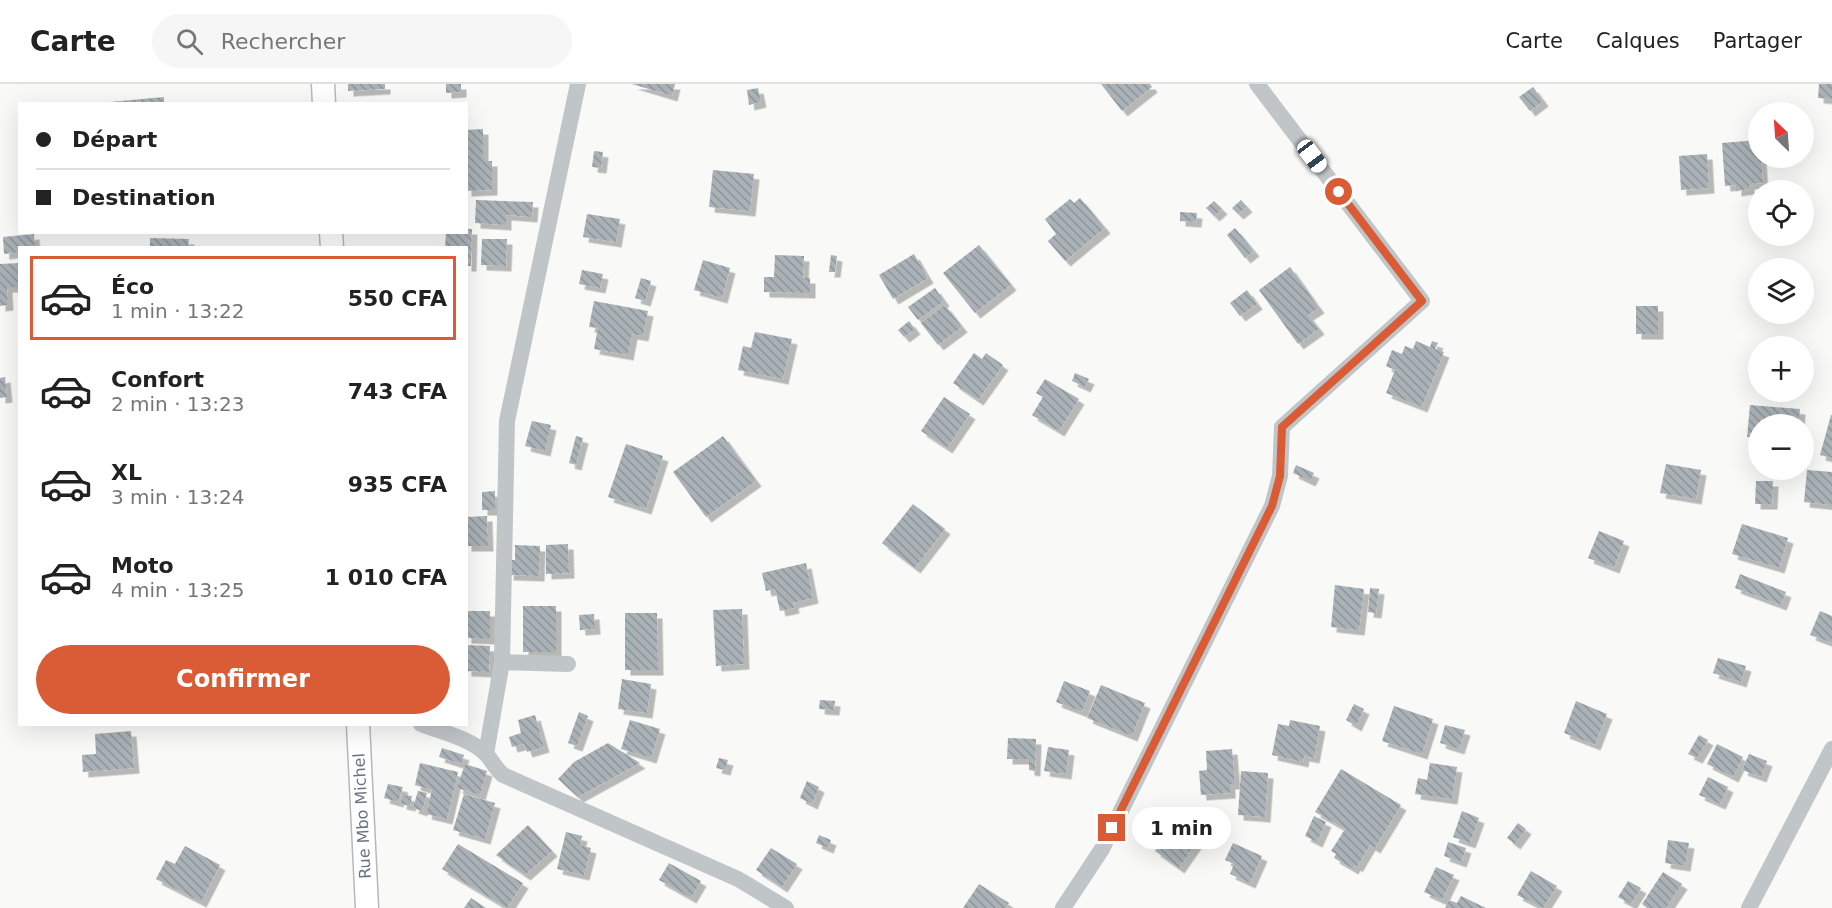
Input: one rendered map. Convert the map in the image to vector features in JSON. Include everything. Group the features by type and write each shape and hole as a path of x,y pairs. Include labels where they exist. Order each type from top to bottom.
{"street":[{"path":"323,84 324,102"},
{"path":"486,754 502,662 507,421 578,84"},
{"path":"1063,908 1102,849 1272,506 1280,476 1282,427 1422,301 1257,84"},
{"path":"502,662 568,664"},
{"name":"Rue Mbo Michel","path":"358,726 367,908"},
{"path":"426,726 469,743 486,754 492,765 503,775 738,879 786,908"},
{"path":"1749,908 1832,749"}],"building":[{"path":"348,84 385,84 385,89 348,91"},
{"path":"446,84 461,84 461,92 446,93"},
{"path":"632,84 675,84 672,96"},
{"path":"1101,84 1150,84 1152,87 1122,111"},
{"path":"1819,84 1832,84 1832,99 1818,98"},
{"path":"1533,87 1543,101 1530,111 1519,97"},
{"path":"758,88 761,102 749,105 747,90"},
{"path":"164,97 164,102 110,102"},
{"path":"483,129 483,161 492,161 492,190 468,191 468,130"},
{"path":"1748,141 1748,168 1762,168 1763,180 1748,180 1748,189 1736,191 1736,185 1725,186 1722,143"},
{"path":"594,151 603,152 601,168 592,167"},
{"path":"1707,154 1709,188 1681,190 1679,156"},
{"path":"713,170 754,174 750,211 709,207"},
{"path":"1080,198 1105,228 1065,261 1048,241 1056,234 1045,219 1070,199 1074,203"},
{"path":"476,200 533,202 532,217 506,215 506,225 475,223"},
{"path":"1241,200 1247,207 1238,214 1232,208"},
{"path":"1214,201 1222,209 1214,216 1206,208"},
{"path":"1180,212 1197,213 1196,222 1180,221"},
{"path":"587,214 620,219 616,242 583,237"},
{"path":"1235,228 1254,251 1245,258 1227,235"},
{"path":"468,229 472,229 471,266 468,266 468,246 445,246 446,234 468,234"},
{"path":"34,234 35,246 18,246 18,252 4,254 3,237"},
{"path":"150,238 189,239 188,246 150,246"},
{"path":"482,239 507,239 506,266 481,265"},
{"path":"979,245 1011,285 975,313 943,273"},
{"path":"914,254 928,278 893,299 879,275"},
{"path":"775,255 804,256 803,278 810,278 810,293 764,292 764,277 774,277"},
{"path":"831,255 837,256 835,272 829,272"},
{"path":"703,260 730,268 722,298 694,290"},
{"path":"18,263 18,287 7,287 8,305 0,306 0,264"},
{"path":"1290,267 1319,308 1308,315 1319,329 1298,344 1259,290"},
{"path":"582,270 603,274 600,288 579,284"},
{"path":"641,278 651,281 645,301 635,298"},
{"path":"935,288 944,301 918,320 908,307"},
{"path":"1247,290 1257,304 1240,316 1230,303"},
{"path":"594,301 648,311 643,336 632,334 628,355 594,349 598,328 589,327"},
{"path":"945,305 962,327 938,345 921,323"},
{"path":"1636,306 1658,306 1658,334 1636,334"},
{"path":"909,321 915,329 904,337 898,330"},
{"path":"755,332 792,339 783,379 738,370 743,346 751,348"},
{"path":"1416,341 1430,347 1432,341 1438,343 1435,349 1444,352 1422,407 1386,393 1395,370 1386,366 1392,350 1402,354 1405,346 1413,349"},
{"path":"974,353 982,359 986,353 1003,365 978,400 953,383"},
{"path":"1075,373 1089,379 1085,387 1072,381"},
{"path":"5,377 7,397 0,398 0,378"},
{"path":"1045,379 1079,399 1059,431 1032,415 1043,397 1036,393"},
{"path":"944,397 970,414 947,448 921,431"},
{"path":"1750,405 1800,409 1800,414 1749,414"},
{"path":"1832,415 1832,458 1820,455"},
{"path":"532,421 551,425 545,451 525,446"},
{"path":"576,436 583,438 576,465 569,463"},
{"path":"723,436 756,481 706,517 673,472"},
{"path":"626,444 663,456 646,509 608,497"},
{"path":"1666,464 1701,470 1696,499 1660,493"},
{"path":"1296,465 1314,473 1310,481 1293,473"},
{"path":"1814,471 1832,472 1832,505 1804,502 1806,480 1814,480"},
{"path":"1756,481 1773,481 1772,504 1755,504"},
{"path":"495,491 495,510 482,510 482,492"},
{"path":"913,504 945,529 915,568 882,543"},
{"path":"487,516 488,546 468,546 468,517"},
{"path":"1742,524 1788,538 1779,568 1732,554"},
{"path":"1599,531 1624,541 1614,568 1588,558"},
{"path":"568,544 569,573 546,574 546,545"},
{"path":"515,545 540,546 539,576 508,575 509,560 515,560"},
{"path":"806,563 813,598 793,603 794,608 780,611 775,589 766,591 762,573"},
{"path":"1740,574 1786,592 1781,605 1735,588"},
{"path":"1335,585 1364,589 1359,630 1331,627"},
{"path":"1370,588 1379,589 1376,613 1368,612"},
{"path":"523,606 556,606 556,652 523,652"},
{"path":"742,609 744,664 716,666 713,610"},
{"path":"468,611 490,611 490,639 468,638"},
{"path":"1820,611 1832,616 1832,643 1810,635"},
{"path":"625,613 657,613 658,670 625,670"},
{"path":"594,614 595,629 580,630 579,615"},
{"path":"468,645 490,646 489,672 468,671"},
{"path":"1718,658 1746,666 1741,682 1713,673"},
{"path":"622,679 651,684 647,713 618,709"},
{"path":"1064,681 1090,691 1082,712 1056,702"},
{"path":"1101,685 1145,703 1132,736 1087,718"},
{"path":"820,700 835,701 834,710 819,709"},
{"path":"1576,701 1607,714 1595,745 1564,733"},
{"path":"1354,704 1364,709 1356,726 1346,720"},
{"path":"1394,706 1433,719 1422,754 1382,741"},
{"path":"579,712 588,716 577,746 568,743"},
{"path":"535,715 544,747 527,752 524,744 512,747 509,737 521,733 518,720"},
{"path":"630,720 660,729 651,758 621,749"},
{"path":"1290,720 1320,726 1314,758 1304,756 1303,762 1272,755 1278,724 1289,726"},
{"path":"1445,725 1465,730 1459,749 1440,743"},
{"path":"131,731 134,768 83,772 82,755 96,754 95,734"},
{"path":"1699,735 1708,740 1697,758 1688,754"},
{"path":"1008,738 1036,739 1035,771 1029,770 1029,759 1007,759"},
{"path":"608,743 640,763 578,797 558,779 574,762"},
{"path":"1717,744 1743,757 1733,777 1707,764"},
{"path":"1048,747 1069,750 1066,774 1044,771"},
{"path":"442,748 464,755 461,764 439,757"},
{"path":"1232,749 1235,784 1230,784 1230,793 1201,795 1199,771 1207,770 1206,751"},
{"path":"1749,754 1767,761 1761,777 1742,770"},
{"path":"719,758 728,760 725,770 716,768"},
{"path":"420,763 458,772 447,819 426,814 432,790 415,785"},
{"path":"1430,763 1457,767 1452,799 1415,794 1418,778 1427,780"},
{"path":"465,764 487,771 480,795 457,788"},
{"path":"1341,769 1401,805 1375,848 1370,845 1357,867 1355,865 1353,869 1334,858 1336,854 1331,851 1345,829 1315,812"},
{"path":"1241,771 1268,773 1265,817 1238,815"},
{"path":"1708,777 1728,787 1720,804 1699,795"},
{"path":"807,781 819,787 812,804 800,798"},
{"path":"388,784 403,787 398,802 384,798"},
{"path":"418,791 427,793 422,811 413,808"},
{"path":"464,794 495,803 485,839 453,830"},
{"path":"402,795 412,796 410,806 401,804"},
{"path":"1462,811 1479,818 1470,843 1453,837"},
{"path":"1314,816 1326,822 1317,842 1305,836"},
{"path":"1518,823 1526,829 1515,844 1507,838"},
{"path":"528,825 552,851 525,875 496,855"},
{"path":"1173,825 1197,842 1179,868 1155,851 1158,847 1154,844 1165,830 1168,832"},
{"path":"566,832 582,836 580,845 591,848 584,875 557,869"},
{"path":"819,835 831,840 828,848 816,843"},
{"path":"1668,840 1689,843 1685,866 1665,863"},
{"path":"1448,842 1466,848 1461,862 1444,856"},
{"path":"1233,843 1262,856 1250,883 1230,874 1234,864 1225,860"},
{"path":"458,844 523,883 507,908 442,869"},
{"path":"185,846 220,865 201,902 156,879 166,860 175,864"},
{"path":"771,848 797,864 782,887 756,870"},
{"path":"669,863 701,881 691,898 659,880"},
{"path":"1436,867 1454,875 1442,900 1424,892"},
{"path":"1531,871 1557,886 1543,908 1517,895"},
{"path":"1663,872 1682,884 1666,908 1647,908 1642,904"},
{"path":"1628,881 1641,888 1631,904 1618,897"},
{"path":"979,884 1009,903 1006,908 963,908"},
{"path":"1461,896 1486,908 1445,908 1449,900 1457,903"},
{"path":"471,898 486,908 464,908"}],"route":[{"path":"1112,828 1272,506 1280,476 1282,427 1422,301 1339,192"}]}
